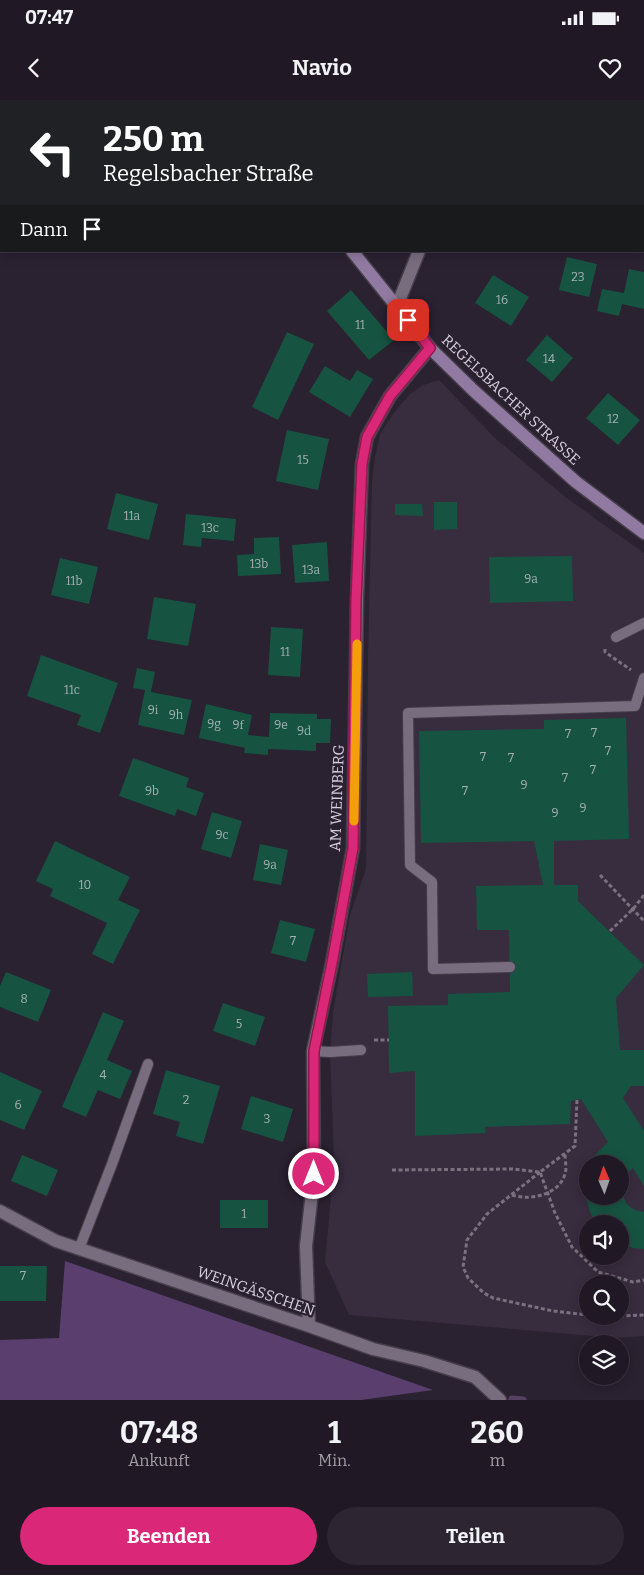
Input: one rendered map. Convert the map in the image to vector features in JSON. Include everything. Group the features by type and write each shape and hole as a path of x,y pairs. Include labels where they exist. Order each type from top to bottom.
{"main road":[{"name":"REGELSBACHER STRASSE","path":"353,252 430,348 474,391 576,482 644,533"}],"street":[{"path":"396,306 419,252"},
{"name":"AM WEINBERG","path":"309,1326 306,1246 314,1174 314,1051 353,848 356,600 362,464 367,437 385,404 430,348"},
{"name":"WEINGÄSSCHEN","path":"0,1211 56,1241 373,1349 424,1361 475,1377 500,1400"}],"lane":[{"path":"616,637 644,623"},
{"path":"510,967 433,968 432,882 410,865 408,713 635,706 644,678"},
{"path":"314,1051 361,1050"},
{"path":"79,1249 148,1064"}],"path":[{"path":"605,652 633,671"},
{"path":"600,875 644,921"},
{"path":"610,932 644,894"},
{"path":"577,1100 575,1146 487,1214 467,1240 463,1266 468,1278 484,1293 493,1298 553,1311 579,1314"},
{"path":"511,1195 521,1198 534,1198 559,1186 565,1173 565,1153"},
{"path":"392,1170 512,1169 540,1172"},
{"path":"540,1172 572,1247 598,1272 633,1282 644,1280"},
{"path":"629,1316 644,1315"}],"shaded area":[{"path":"439,380 495,438 568,499 644,553 644,1336 581,1335 349,1315 325,1262 334,1164 330,1052 333,1012 350,915 366,869 372,481 380,434 393,414 409,395 423,385"},
{"path":"65,1261 433,1390 361,1400 0,1400 0,1340 59,1338"}],"building":[{"path":"567,257 597,264 589,297 559,290"},
{"path":"629,269 644,272 644,309 622,304 619,316 597,311 602,289 624,293"},
{"path":"493,275 529,297 511,326 475,303"},
{"path":"351,290 394,340 369,360 327,311"},
{"path":"287,332 314,344 278,420 252,407"},
{"path":"547,335 573,358 552,382 526,360"},
{"path":"325,366 350,381 357,370 373,379 350,417 309,392"},
{"path":"608,393 640,420 618,445 586,418"},
{"path":"287,430 329,439 318,490 276,481"},
{"path":"116,493 158,504 149,540 107,529"},
{"path":"434,502 457,502 457,529 434,530"},
{"path":"395,504 422,504 423,516 395,515"},
{"path":"186,514 236,519 234,541 202,538 201,547 183,545"},
{"path":"279,537 281,574 238,576 237,555 254,554 254,538"},
{"path":"327,542 329,581 295,583 292,545"},
{"path":"572,556 573,601 490,603 489,557"},
{"path":"60,558 98,567 89,604 51,595"},
{"path":"154,597 196,604 188,646 147,639"},
{"path":"271,627 303,629 300,677 268,675"},
{"path":"41,655 118,683 100,733 77,725 81,715 27,696"},
{"path":"137,668 155,672 151,692 192,700 184,735 138,725 145,690 133,688"},
{"path":"206,704 252,715 248,735 269,737 270,713 317,714 317,719 331,719 330,743 316,743 316,751 268,749 268,755 244,753 245,748 199,738"},
{"path":"626,718 629,839 554,841 554,885 578,885 578,901 644,965 616,998 620,1050 644,1050 644,1086 631,1086 623,1098 644,1131 644,1186 633,1168 629,1172 629,1155 595,1155 608,1142 581,1099 571,1101 570,1124 485,1127 486,1133 415,1136 415,1071 389,1073 388,1006 448,1005 448,994 510,992 509,930 477,930 476,886 543,885 534,841 421,843 419,731 544,729 544,720"},
{"path":"133,758 189,778 186,787 204,793 196,816 177,809 175,816 119,796"},
{"path":"212,812 242,821 231,858 201,849"},
{"path":"55,841 130,877 118,900 140,910 113,964 92,954 107,923 50,896 53,889 36,881"},
{"path":"260,844 288,850 281,885 253,880"},
{"path":"280,920 315,929 306,962 271,953"},
{"path":"6,972 51,990 38,1022 0,1007 0,986"},
{"path":"412,972 413,996 368,997 367,974"},
{"path":"223,1003 265,1017 255,1046 213,1031"},
{"path":"103,1012 124,1021 107,1060 132,1071 120,1099 98,1090 86,1117 62,1107"},
{"path":"166,1070 220,1086 203,1144 176,1136 180,1122 153,1114"},
{"path":"0,1072 42,1091 24,1130 0,1120"},
{"path":"251,1096 293,1109 283,1142 241,1129"},
{"path":"22,1155 58,1170 47,1196 11,1181"},
{"path":"220,1200 268,1200 268,1228 220,1228"},
{"path":"588,1205 628,1205 635,1210 644,1212 644,1249 629,1247 629,1215 592,1215"},
{"path":"0,1266 47,1266 46,1301 0,1301"}],"waterway":[{"path":"512,1399 523,1400"}],"slow traffic":[{"path":"354,821 357,644"}],"route":[{"path":"314,1174 314,1051 353,848 357,642 356,600 362,464 367,437 390,396 430,348 408,320"}]}
